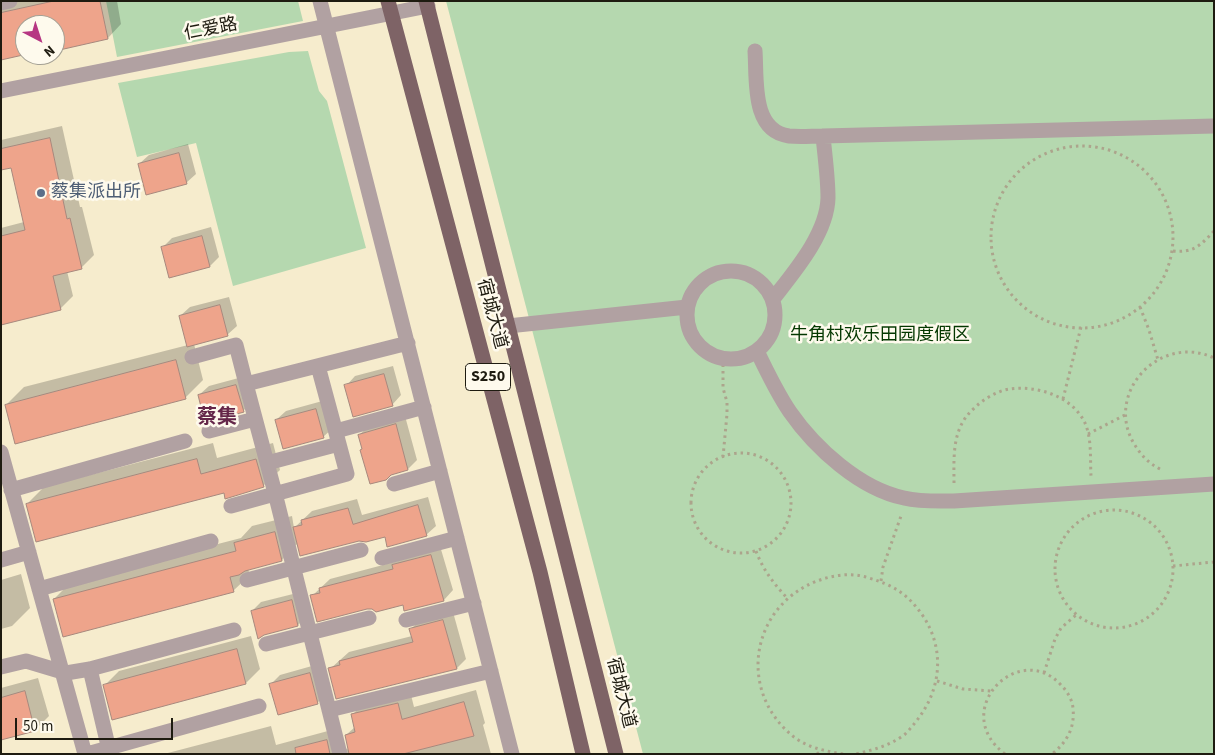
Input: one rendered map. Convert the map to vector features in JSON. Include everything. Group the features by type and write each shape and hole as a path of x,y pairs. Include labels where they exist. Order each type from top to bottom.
{"main road":[{"name":"宿城大道","path":"427,4 616,754"},
{"name":"宿城大道","path":"390,7 540,572 583,754"}],"street":[{"path":"1,3 10,1"},
{"path":"320,1 512,754"},
{"name":"仁爱路","path":"1,91 327,26 390,7 427,4"},
{"path":"755,51 759,111 766,124 776,132 788,136 1214,126"},
{"path":"773,299 812,246 822,224 828,200 824,136"},
{"path":"728,270 742,271 755,277 766,286 773,299 776,313 774,328 767,341 757,351 743,358 714,356 701,348 692,336 687,322 687,307 692,293 701,281 713,273 728,270"},
{"path":"508,326 687,307"},
{"path":"246,384 408,343"},
{"path":"192,357 236,345 340,754"},
{"path":"757,351 789,412 808,434 835,461 858,478 902,498 925,502 954,501 1214,484"},
{"path":"231,506 347,474 318,366"},
{"path":"267,463 424,407"},
{"path":"209,431 255,419"},
{"path":"12,490 185,441"},
{"path":"2,459 61,672 86,754 110,751 259,706"},
{"path":"394,484 440,471"},
{"path":"382,558 457,538"},
{"path":"39,589 211,540"},
{"path":"247,580 361,550"},
{"path":"1,560 29,552"},
{"path":"406,620 474,603"},
{"path":"266,644 369,618"},
{"path":"1,667 26,660 66,673 90,669 234,630"},
{"path":"90,669 110,751"},
{"path":"329,710 491,671"}],"path":[{"path":"1092,146 1121,154 1145,170 1163,194 1173,222 1173,251 1163,280 1140,307 1118,321 1081,328 1058,325 1030,312 1008,291 995,263 991,233 998,203 1013,178 1036,159 1063,148 1092,146"},
{"path":"1173,251 1185,252 1196,248 1214,231"},
{"path":"1140,307 1158,360"},
{"path":"1063,400 1081,328"},
{"path":"1166,471 1154,466 1139,452 1129,435 1125,415 1128,395 1138,376 1153,362 1172,354 1192,352 1214,358"},
{"path":"723,358 723,388 727,402 723,457"},
{"path":"954,501 955,449 958,433 966,417 987,398 1010,389 1034,390 1058,395 1074,408 1085,423 1088,434 1092,492"},
{"path":"1088,434 1125,415"},
{"path":"738,454 754,455 769,462 780,472 788,486 791,502 789,517 782,532 771,543 756,551 739,554 722,550 707,541 697,528 691,511 692,494 698,478 709,465 723,457 738,454"},
{"path":"880,581 901,518 902,498"},
{"path":"1109,509 1130,511 1148,520 1163,534 1171,553 1174,573 1168,593 1157,610 1141,622 1121,628 1102,628 1085,622 1076,614 1070,610 1060,595 1055,577 1055,558 1062,541 1073,526 1090,514 1109,509"},
{"path":"756,551 771,580 788,599"},
{"path":"1173,566 1214,562"},
{"path":"843,754 821,751 794,738 774,717 761,690 757,660 764,631 779,605 802,586 831,576 861,575 889,584 913,602 930,626 938,655 937,681 924,712 905,734 879,749 855,754"},
{"path":"1044,673 1055,639 1061,628 1076,614"},
{"path":"1005,754 996,747 987,734 983,720 985,704 991,691 1002,680 1015,673 1029,670 1044,673 1057,680 1067,691 1072,705 1074,719 1070,734 1062,746 1052,754"},
{"path":"937,681 963,689 991,691"},
{"path":"817,754 821,751"}],"green space":[{"path":"106,1 298,1 303,21 117,57"},
{"name":"牛角村欢乐田园度假区","path":"446,1 1214,1 1214,754 643,754"},
{"path":"308,51 319,91 327,101 366,248 233,286 196,143 137,157 118,83 289,52"}],"building":[{"path":"54,1 100,1 108,39 65,49 65,15 15,15 15,57 1,60 1,13"},
{"path":"50,138 67,219 70,218 82,269 53,276 61,310 1,325 1,236 25,230 11,168 1,170 1,149"},
{"path":"179,153 187,184 146,195 138,164"},
{"path":"202,236 210,267 169,278 161,247"},
{"path":"220,305 228,336 187,347 179,316"},
{"path":"176,360 186,399 15,444 5,405"},
{"path":"384,374 393,406 353,417 344,385"},
{"path":"236,385 244,412 205,423 198,395"},
{"path":"316,409 324,438 283,449 275,420"},
{"path":"396,424 408,470 391,475 386,480 370,484 360,450 362,449 358,435"},
{"path":"197,459 201,474 256,459 264,487 225,499 224,493 36,542 26,504"},
{"path":"418,505 427,536 387,547 385,537 366,542 359,541 300,556 293,527 302,525 301,520 348,508 353,524"},
{"path":"275,532 282,561 230,577 234,592 63,637 53,599 236,551 234,543"},
{"path":"431,555 444,601 404,611 403,605 376,612 372,609 367,609 317,622 310,595 320,593 319,588 393,569 392,565"},
{"path":"292,600 298,626 264,635 258,639 251,611"},
{"path":"443,620 457,669 336,699 328,668 340,665 339,661 413,642 409,629"},
{"path":"237,649 246,684 112,720 103,685"},
{"path":"310,673 318,704 278,715 269,684"},
{"path":"25,691 35,731 1,740 1,698"},
{"path":"464,702 474,736 403,754 349,754 345,735 355,732 351,714 398,703 402,719"},
{"path":"327,740 330,754 296,754 295,748"}],"place":[{"name":"蔡集派出所","path":"41,193"}],"district":[{"name":"蔡集","path":"217,419"}]}
